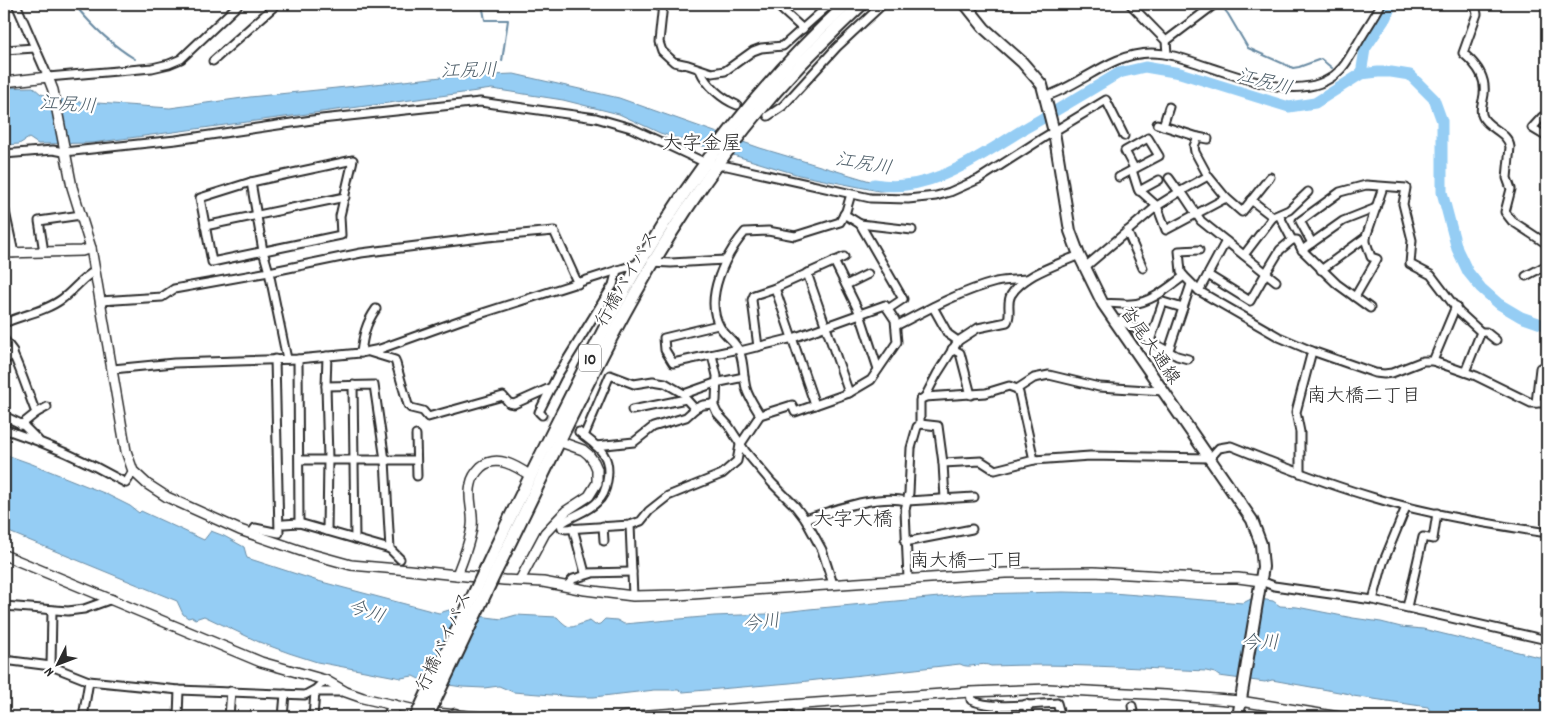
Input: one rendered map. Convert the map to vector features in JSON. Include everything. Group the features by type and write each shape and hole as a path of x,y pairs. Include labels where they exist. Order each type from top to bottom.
{"highway":[{"name":"行橋バイパス","path":"427,717 531,476 607,322 640,263 679,201 740,128 798,51 847,4"},
{"name":"行橋バイパス","path":"740,128 800,64 862,4"},
{"name":"行橋バイパス","path":"416,717 491,569 540,482 558,442 603,354 713,162"},
{"path":"389,717 394,706"}],"main road":[{"name":"沓尾大通線","path":"965,4 985,29 1022,62 1038,78 1042,85 1054,132 1068,224 1084,268 1114,321 1238,498 1258,534 1263,555 1260,585 1238,717"}],"street":[{"path":"16,4 53,90 72,187 95,271 126,450 133,471 147,484 167,497 251,534 351,565 543,582 633,596 1005,573 1094,572 1198,578 1238,578 1260,585 1373,600 1547,640"},
{"path":"4,82 152,68 169,64 181,59 239,4"},
{"path":"213,61 277,4"},
{"path":"662,4 659,42 662,51 674,62 712,73 725,71 753,51 761,48 783,46 830,4"},
{"path":"785,4 781,6 781,9 803,29"},
{"path":"768,116 783,106 837,47 883,4"},
{"path":"1130,4 1166,41 1167,54"},
{"path":"1166,41 1216,4"},
{"path":"1046,96 1119,59 1149,53 1167,54 1260,83 1293,87 1312,86 1327,81 1340,70 1381,4"},
{"path":"1475,4 1477,14 1463,53 1482,75 1485,90 1481,110 1485,120 1509,142 1506,178 1511,189 1505,212 1512,221 1547,244"},
{"path":"4,50 35,48"},
{"path":"700,70 702,77 716,92 737,105"},
{"path":"4,154 53,150 64,152 176,140 312,120 480,102 596,118 631,128 727,166 870,198 908,200 950,192 980,179 1074,118 1106,100 1124,136"},
{"path":"1169,107 1160,125 1208,140"},
{"path":"1547,120 1542,117 1532,128 1547,137"},
{"path":"1198,137 1194,146 1195,152 1208,176 1226,198 1242,212 1270,177"},
{"path":"1119,177 1133,169 1159,156 1148,138 1125,151 1133,169 1139,191 1157,206 1166,230 1226,198"},
{"path":"353,160 340,216 341,235 212,262 200,198 251,182 353,160"},
{"path":"1084,268 1157,206 1208,176"},
{"path":"1169,178 1195,214 1276,281"},
{"path":"1139,191 1160,180"},
{"path":"251,182 263,251 287,359"},
{"path":"1312,243 1300,221 1340,192 1366,185 1406,188 1403,204 1412,240 1410,264 1431,275 1480,332 1486,332 1496,340"},
{"path":"1355,297 1377,259 1371,257 1366,237 1383,187"},
{"path":"1244,255 1276,216 1289,210 1308,192"},
{"path":"760,415 746,390 739,350 718,325 715,315 718,275 734,244 745,232 768,231 795,236 840,222 851,194"},
{"path":"205,226 345,197"},
{"path":"1251,200 1276,216 1292,240 1297,240 1302,250 1321,270 1370,308"},
{"path":"4,207 14,253"},
{"path":"1302,250 1343,221 1376,208"},
{"path":"844,214 860,224 912,230"},
{"path":"44,252 39,221 81,215"},
{"path":"860,224 903,299 888,309"},
{"path":"100,301 162,297 174,289 361,253 488,237 554,231 578,284"},
{"path":"1127,231 1143,268"},
{"path":"1321,270 1366,237"},
{"path":"1208,275 1250,301 1280,250 1292,240"},
{"path":"1199,291 1226,241"},
{"path":"4,253 82,251 90,248"},
{"path":"1199,250 1179,252 1181,272 1191,284 1199,291 1272,333 1312,351 1375,373 1384,374 1392,373 1423,361 1433,361 1465,372 1531,403 1547,403"},
{"path":"896,326 933,306 973,289 997,282 1027,279 1078,255"},
{"path":"758,347 752,300 754,295 775,288 844,257"},
{"path":"113,369 174,363 298,359 365,352 640,263 725,260"},
{"path":"834,261 860,314 878,369"},
{"path":"1526,276 1547,265"},
{"path":"542,415 538,412 614,285 617,270"},
{"path":"4,323 48,308 62,299 86,276 95,271"},
{"path":"807,273 849,392"},
{"path":"846,285 868,274"},
{"path":"1103,304 1132,304 1145,300 1169,287 1184,276"},
{"path":"908,579 904,510 910,478 911,448 917,427 920,424 920,400 925,397 958,341 978,328 1007,322 1009,319 1009,299 1027,279"},
{"path":"1169,350 1191,284"},
{"path":"775,288 815,405"},
{"path":"1150,341 1163,302 1182,308"},
{"path":"695,409 685,396 664,383 653,381 634,384 610,375 581,434 596,446 608,462 607,483 597,503 567,519 561,524 562,528 630,525 641,521 649,511 668,496 722,474 737,461 740,445 760,415 792,405 795,412 849,392 871,380 897,342 895,320 885,305 793,338 758,347 673,363 665,350 664,338 718,325"},
{"path":"933,306 948,334 958,341"},
{"path":"1433,361 1456,306"},
{"path":"365,352 363,334 368,320 376,309"},
{"path":"1114,321 1120,320 1141,332 1150,341 1177,356 1188,359"},
{"path":"1465,372 1480,332"},
{"path":"4,339 13,351 36,413"},
{"path":"952,350 960,353 971,395"},
{"path":"1300,473 1300,432 1296,412 1312,351"},
{"path":"365,352 395,360 408,404 411,408 423,411 428,418 503,396 509,403 514,404 552,387"},
{"path":"4,361 13,354"},
{"path":"712,355 717,376 715,384 716,401 713,404"},
{"path":"327,356 327,531"},
{"path":"298,359 299,523"},
{"path":"251,534 255,528 279,533 275,360"},
{"path":"1536,403 1540,368"},
{"path":"1017,389 1034,378 1049,375 1099,387 1164,392"},
{"path":"632,410 685,396 715,384 744,377"},
{"path":"353,385 355,539"},
{"path":"326,386 374,385 385,460 390,549"},
{"path":"925,397 971,395 986,393 1009,386 1017,389"},
{"path":"1017,389 1034,460"},
{"path":"596,446 634,442 653,427 686,418 695,409 703,405 713,404"},
{"path":"713,404 717,413 728,425 740,445 805,520 822,550 833,584"},
{"path":"21,424 47,407"},
{"path":"4,416 21,424 42,444"},
{"path":"920,424 938,426 945,499"},
{"path":"4,429 102,469 126,483 133,471"},
{"path":"416,435 417,476"},
{"path":"520,580 545,533 566,511 589,496 597,482 597,469 589,456 583,450 558,442"},
{"path":"943,463 981,461 995,470 1034,460 1090,456 1210,458 1219,448 1231,446 1300,473 1406,507 1547,533"},
{"path":"300,460 416,460"},
{"path":"457,575 469,541 473,512 470,493 471,484 478,470 493,462 502,461 520,468 531,476"},
{"path":"805,520 878,500 897,499 907,501 974,498"},
{"path":"1373,600 1383,563 1406,507"},
{"path":"1407,608 1423,537 1433,539 1437,513"},
{"path":"284,524 299,523 390,549 400,559"},
{"path":"630,525 633,596"},
{"path":"603,526 604,542"},
{"path":"573,528 585,573 632,572"},
{"path":"905,542 972,529"},
{"path":"4,555 261,662 325,680 346,692 363,698 424,712 480,717"},
{"path":"567,586 573,580 593,573"},
{"path":"4,606 52,610 84,609 112,599"},
{"path":"1547,603 1545,616 1547,619"},
{"path":"51,666 52,610"},
{"path":"4,660 51,666 89,681 179,690 305,695 314,692 346,692"},
{"path":"313,717 314,692 325,680"},
{"path":"83,717 89,681"},
{"path":"622,717 734,714 797,705 970,692 1048,689 1240,701 1339,717"},
{"path":"178,717 179,690"},
{"path":"229,717 231,692"},
{"path":"970,692 971,700 997,706 1057,704 1060,717"},
{"path":"284,717 285,694"},
{"path":"1026,704 1029,717"},
{"path":"787,717 797,714 797,705"},
{"path":"997,706 1000,717"},
{"path":"1132,706 1134,717"}],"water":[{"path":"514,74 619,98 760,148 900,190 879,191 799,175 660,133 619,114 563,100 492,89 92,143 38,144 29,138 19,144 4,145 4,88 33,87 41,94 68,101 170,108 250,97 442,77"},
{"name":"今川","path":"4,454 104,493 130,506 139,513 141,511 204,540 211,531 224,536 244,547 247,558 318,581 439,613 449,610 455,613 502,619 516,615 557,617 569,627 572,627 590,621 595,625 600,624 605,619 617,620 624,624 714,616 767,614 972,594 1112,593 1243,603 1253,598 1273,601 1280,606 1297,607 1401,627 1423,629 1547,659 1547,717 1475,717 1430,711 1428,707 1353,696 1272,680 1265,682 1219,676 1206,671 1098,666 991,666 983,664 964,666 960,664 790,683 683,692 678,690 655,690 594,697 513,692 499,686 484,688 462,687 423,681 413,676 401,678 317,662 259,642 204,616 195,619 192,617 188,618 183,614 177,601 4,530"}],"waterway":[{"path":"74,4 102,34 135,59"},
{"path":"482,4 485,20 508,20 502,61"},
{"path":"1220,4 1248,48 1293,68 1321,59 1332,68"},
{"path":"1361,74 1365,49 1385,19 1392,4"},
{"name":"江尻川","path":"874,184 894,186 914,184 934,179 953,171 1119,73 1145,67 1180,73 1289,107 1315,103 1361,74 1391,72 1410,75 1434,99 1442,121 1442,192 1457,249 1468,272 1481,288 1499,304 1521,317 1547,326"}],"tunnel":[{"path":"542,415 579,432"}],"district":[{"name":"大字金屋","path":"702,142"},
{"name":"南大橋二丁目","path":"1364,394"},
{"name":"大字大橋","path":"853,518"},
{"name":"南大橋一丁目","path":"967,559"}]}
